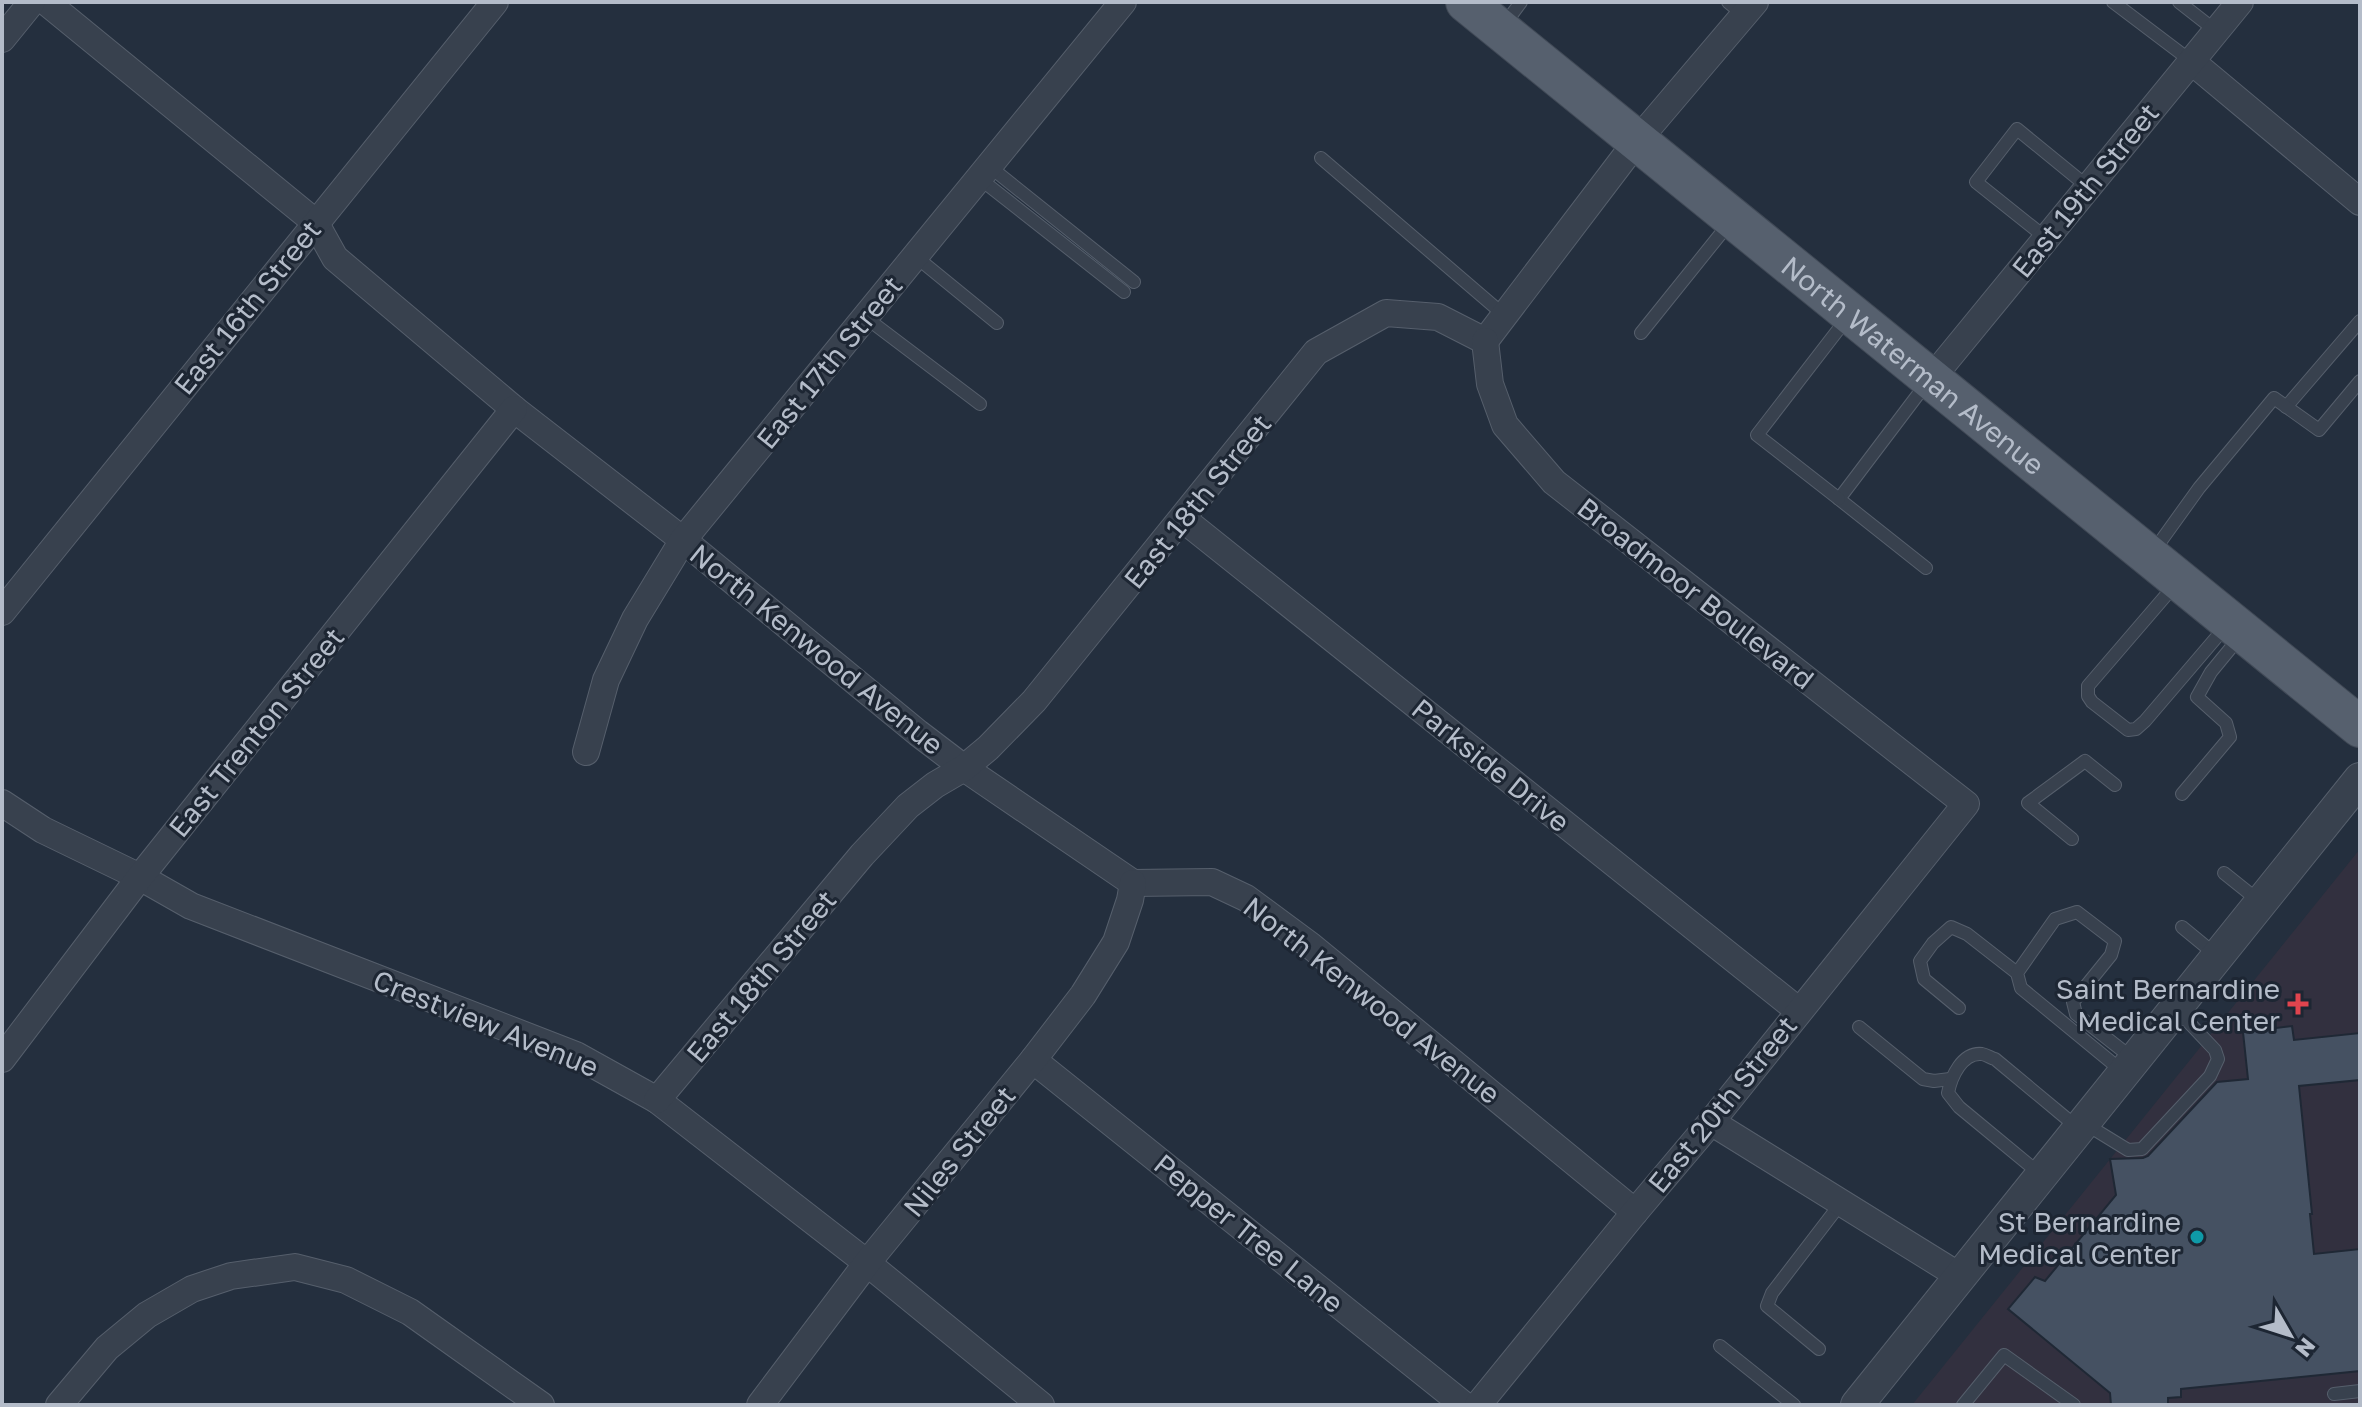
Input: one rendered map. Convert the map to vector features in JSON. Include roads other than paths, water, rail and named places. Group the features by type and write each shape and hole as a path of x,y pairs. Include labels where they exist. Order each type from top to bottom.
{"main road":[{"name":"North Waterman Avenue","path":"1466,2 1511,16 1637,141 2360,727"}],"street":[{"path":"2,39 32,2"},
{"name":"North Kenwood Avenue","path":"46,2 315,222 335,258 514,409 683,540 918,733 1133,883 1212,882 1246,898 1311,946 1635,1212"},
{"name":"East 16th Street","path":"2,612 495,2"},
{"name":"East 17th Street","path":"586,752 606,680 635,619 683,540 1123,2"},
{"name":"East 19th Street","path":"1931,379 2240,2"},
{"path":"1485,341 1742,6"},
{"path":"2191,61 2360,202"},
{"name":"East 18th Street","path":"657,1100 871,845 908,806 988,748 1034,701 1316,352 1386,313 1438,317 1485,341"},
{"name":"Broadmoor Boulevard","path":"1485,341 1490,384 1505,425 1554,482 1966,804"},
{"name":"East Trenton Street","path":"2,1059 140,877 514,409"},
{"name":"Parkside Drive","path":"1183,519 1799,1011"},
{"path":"1857,1405 2360,779"},
{"name":"Crestview Avenue","path":"2,803 43,830 140,877 191,906 576,1055 657,1100 867,1263 1041,1405"},
{"name":"East 20th Street","path":"1478,1405 1711,1122 1966,804"},
{"name":"Niles Street","path":"760,1405 867,1263 1083,995 1116,942 1133,883"},
{"name":"Pepper Tree Lane","path":"1033,1060 1464,1405"},
{"path":"1711,1122 1961,1277"},
{"path":"59,1405 107,1348 147,1315 181,1295 231,1276 295,1267 346,1280 410,1312 541,1405"}],"lane":[{"path":"2113,2 2191,61"},
{"path":"2179,2 2216,31"},
{"path":"2046,238 1976,182 2017,129 2088,187"},
{"path":"1321,158 1504,315"},
{"path":"984,172 1134,282"},
{"path":"984,172 1124,292"},
{"path":"1641,333 1733,219"},
{"path":"915,256 997,323"},
{"path":"1851,314 1757,435 1926,568"},
{"path":"865,317 980,404"},
{"path":"2286,407 2360,321"},
{"path":"1839,499 1931,379"},
{"path":"2237,627 2136,729 2128,730 2088,696 2088,686 2164,568 2199,488 2274,398 2319,430 2360,381"},
{"path":"2182,794 2230,737 2226,723 2197,697 2237,627"},
{"path":"2072,839 2028,803 2085,761 2115,785"},
{"path":"2224,873 2261,903"},
{"path":"2017,973 2055,919 2077,912 2115,941 2111,955 2073,1002 2076,1014 2130,1067"},
{"path":"1959,1008 1924,979 1920,961 1933,943 1951,927 1967,934 2017,973 2021,988 2076,1033 2130,1067"},
{"path":"2182,927 2218,956"},
{"path":"2042,1176 1959,1107 1948,1093 1950,1079 1967,1058 1980,1054 1995,1059 2082,1126 2128,1150 2142,1149 2210,1076 2218,1059 2215,1050 2176,1009"},
{"path":"1859,1027 1923,1079 1950,1079"},
{"path":"1819,1349 1767,1306 1772,1293 1841,1203"},
{"path":"1720,1346 1794,1405"},
{"path":"1963,1405 2004,1355 2074,1405"},
{"path":"2334,1394 2360,1391"}],"place":[{"name":"Saint Bernardine Medical Center","path":"2298,1004"},
{"name":"St Bernardine Medical Center","path":"2197,1237"}]}
